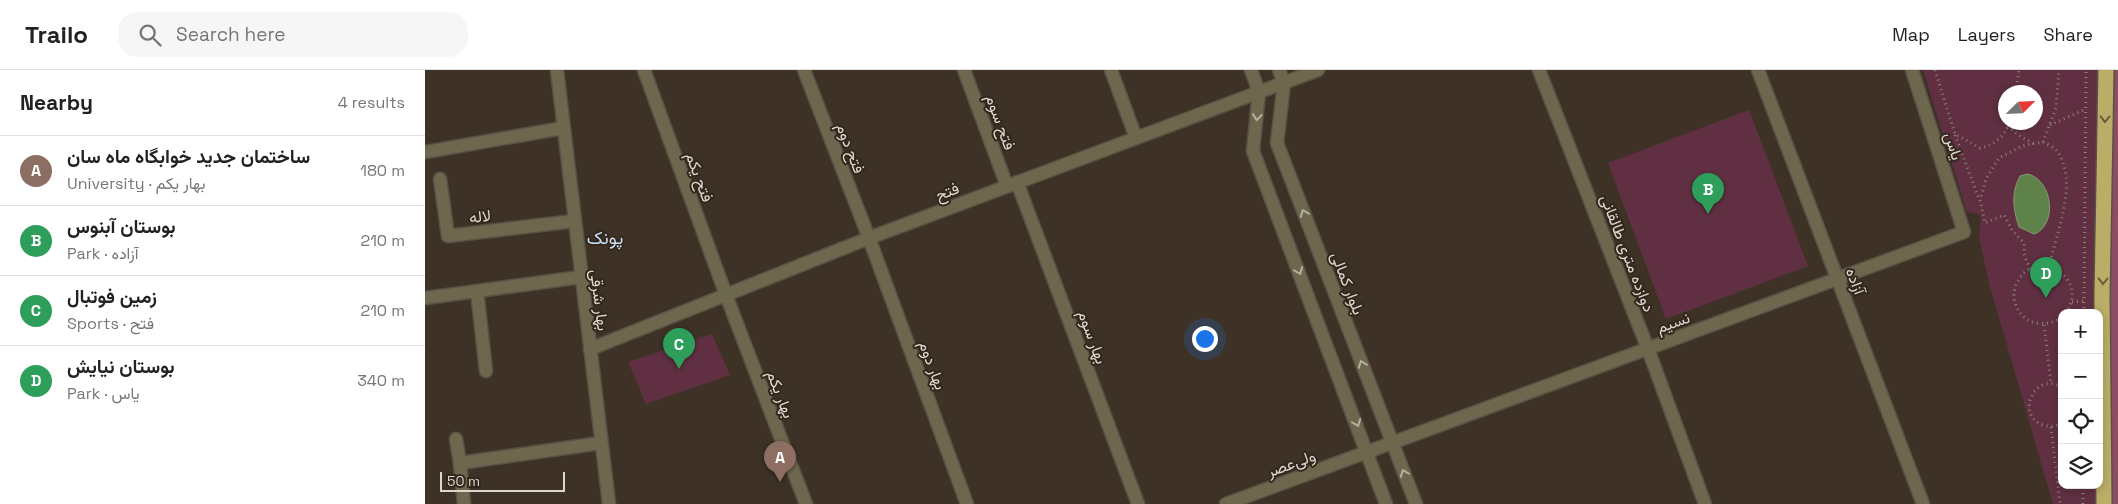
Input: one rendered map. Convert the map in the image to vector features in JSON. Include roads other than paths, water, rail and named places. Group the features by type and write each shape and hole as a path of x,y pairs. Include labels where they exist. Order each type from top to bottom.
{"highway":[{"path":"2104,504 2102,296 2106,70"}],"street":[{"name":"بهار شرقی","path":"557,70 609,504"},
{"name":"فتح یکم","path":"644,70 726,295"},
{"name":"فتح دوم","path":"804,70 869,238"},
{"name":"فتح سوم","path":"965,70 1012,184"},
{"path":"1111,70 1136,138"},
{"path":"1251,70 1259,92 1253,151 1387,504"},
{"name":"بلوار کمالی","path":"1279,70 1284,83 1277,143 1415,504"},
{"name":"فتح","path":"590,349 869,238 1318,70"},
{"name":"دوازده متری طالقانی","path":"1539,70 1648,349 1705,504"},
{"name":"آزاده","path":"1758,70 1923,504"},
{"name":"یاس","path":"1912,70 1964,232"},
{"path":"425,152 563,128"},
{"name":"لاله","path":"440,179 448,236 574,221"},
{"name":"بهار سوم","path":"1012,184 1138,504"},
{"name":"نسیم","path":"1368,452 1964,232"},
{"name":"بهار دوم","path":"869,238 967,504"},
{"path":"425,298 581,277"},
{"path":"477,291 486,371"},
{"name":"بهار یکم","path":"726,295 807,504"},
{"path":"456,439 464,504"},
{"path":"460,463 601,443"},
{"name":"ولی‌عصر","path":"1229,503 1368,452"}],"place":[{"name":"بوستان آبنوس","path":"1708,214"},
{"name":"بوستان نیایش","path":"2046,298"},
{"name":"زمین فوتبال","path":"679,369"},
{"name":"ساختمان جدید خوابگاه ماه سان","path":"780,482"}],"district":[{"name":"پونک","path":"605,238"}]}
